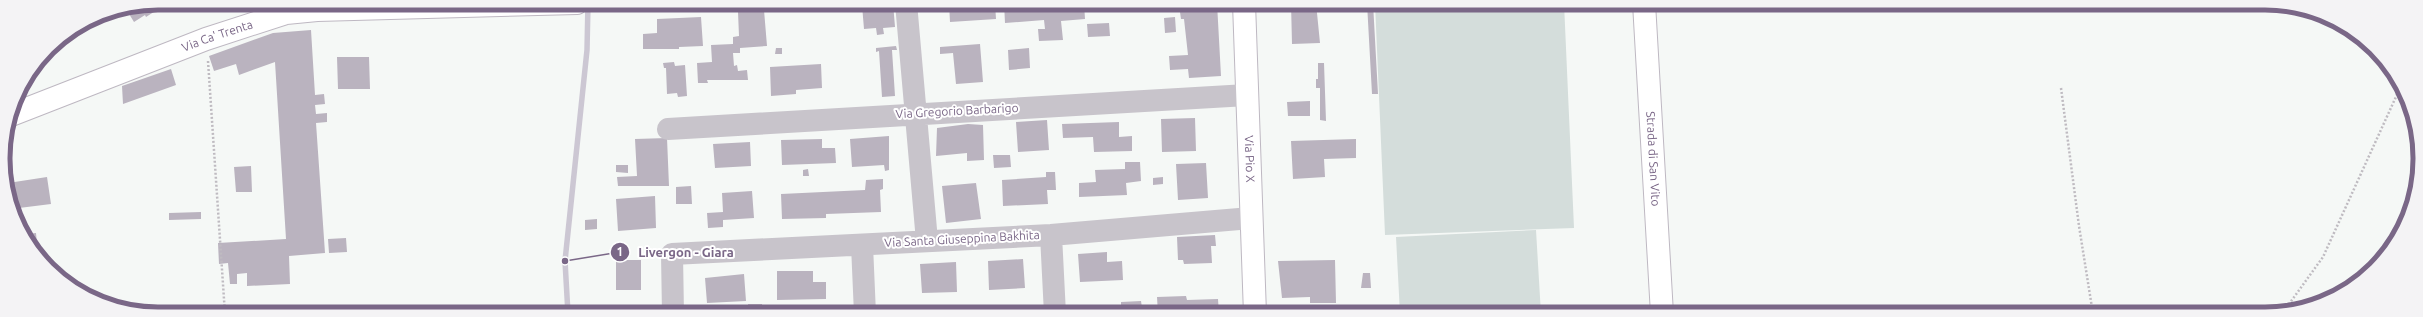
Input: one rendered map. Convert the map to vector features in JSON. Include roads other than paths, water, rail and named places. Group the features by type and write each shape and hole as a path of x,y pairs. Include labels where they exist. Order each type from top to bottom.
{"street":[{"name":"Via Ca' Trenta","path":"18,111 206,39 286,13 302,10"},
{"path":"907,10 927,241"},
{"name":"Via Pio X","path":"1244,10 1255,307"},
{"name":"Strada di San Vito","path":"1644,10 1662,307"},
{"name":"Via Gregorio Barbarigo","path":"668,129 915,113 1246,95"},
{"name":"Via Santa Giuseppina Bakhita","path":"674,307 672,254 1051,235 1251,218"},
{"path":"1051,235 1055,307"},
{"path":"862,245 865,307"}],"waterway":[{"path":"568,307 565,261 587,50 588,10"}],"place":[{"name":"Livergon - Giara","path":"565,261"}]}
